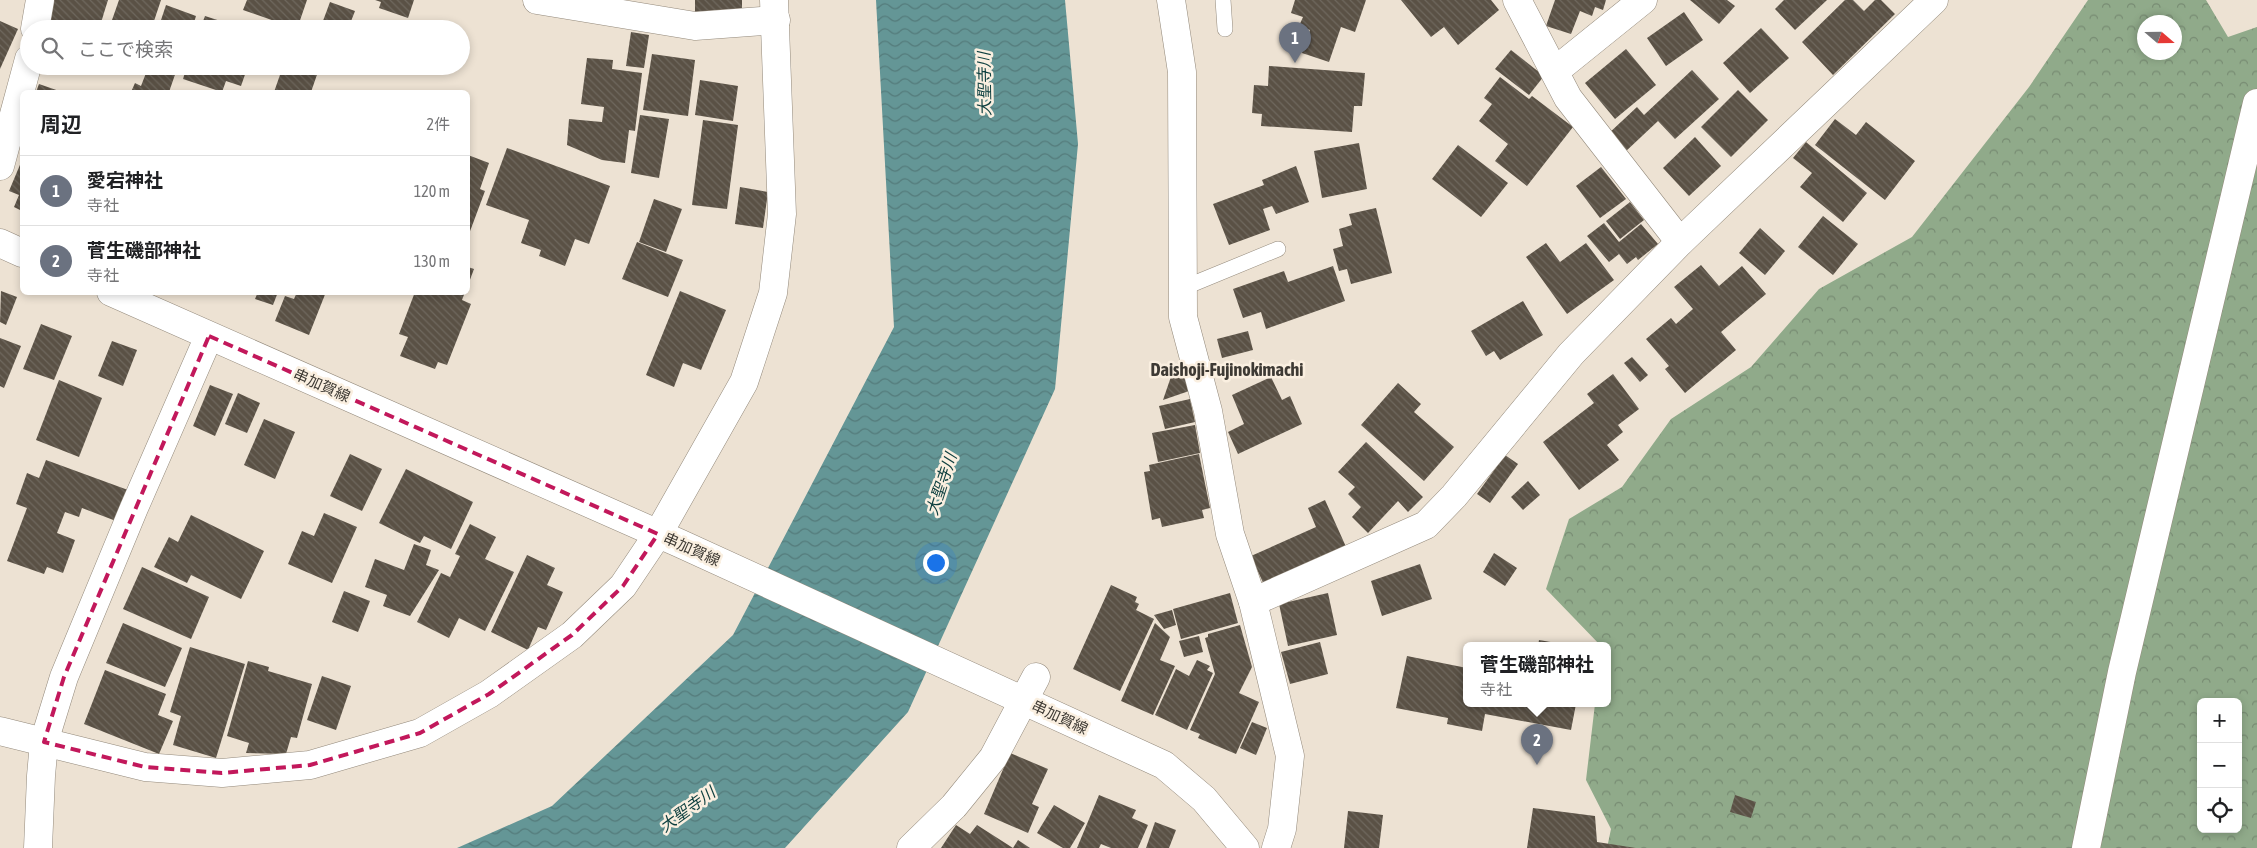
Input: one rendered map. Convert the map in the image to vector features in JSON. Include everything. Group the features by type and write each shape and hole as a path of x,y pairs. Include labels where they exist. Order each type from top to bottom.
{"street":[{"path":"37,20 40,0"},
{"path":"0,731 145,767 222,773 310,765 420,733 489,694 572,635 623,586 668,538 744,382 773,293 782,214 775,10 695,26 537,0"},
{"path":"1171,0 1182,72 1183,317 1208,411 1230,534 1253,602 1290,756 1282,829 1276,848"},
{"path":"1555,71 1644,0"},
{"path":"1253,602 1426,525 1454,496 1571,354 1680,242 1934,0"},
{"path":"1520,2 1541,48 1568,98 1680,242"},
{"path":"21,90 25,75"},
{"path":"0,166 20,92"},
{"path":"2086,848 2122,672 2257,103"},
{"path":"0,244 20,252"},
{"name":"串加賀線","path":"118,295 668,538 1164,765 1204,799 1245,848"},
{"path":"38,848 44,742 68,668 134,508 209,336"},
{"path":"911,848 954,806 993,758 1013,696 1036,677"}],"lane":[{"path":"1223,0 1225,29"},
{"path":"1183,288 1278,248"}],"highlighted area":[{"path":"209,336 658,534 623,586 572,635 489,694 420,733 310,765 222,773 145,767 44,742 64,677"}],"green space":[{"path":"2088,0 2206,0 2228,37 2257,27 2257,848 1607,848 1611,829 1586,780 1595,707 1611,707 1611,642 1597,642 1546,589 1569,519 1622,487 1671,419 1751,367 1819,289 1912,237 2029,87"}],"water":[{"name":"大聖寺川","path":"876,0 1065,0 1078,144 1055,389 908,712 785,848 457,848 552,806 733,635 894,327"}],"building":[{"path":"49,0 108,0 102,20 42,20"},
{"path":"119,0 161,0 154,20 112,20"},
{"path":"247,0 307,0 300,20 271,20 243,10"},
{"path":"375,0 414,0 408,18 379,8 381,2"},
{"path":"695,0 742,0 742,12 695,12"},
{"path":"1295,0 1366,0 1355,32 1341,27 1329,62 1302,53 1310,30 1299,26 1303,17 1291,13"},
{"path":"1401,0 1491,0 1499,10 1458,45 1444,27 1431,37"},
{"path":"1555,0 1606,0 1603,10 1595,7 1592,16 1580,11 1571,34 1546,26"},
{"path":"1690,0 1727,0 1735,6 1719,24"},
{"path":"1784,0 1827,0 1795,30 1775,9"},
{"path":"1845,0 1853,0 1864,11 1875,0 1881,0 1895,14 1833,75 1802,42"},
{"path":"330,2 355,11 352,20 323,20"},
{"path":"166,5 196,16 195,20 161,20"},
{"path":"1684,12 1703,40 1666,66 1647,38"},
{"path":"205,16 217,20 203,20"},
{"path":"0,21 18,29 0,69"},
{"path":"1761,28 1789,58 1750,93 1723,63"},
{"path":"631,32 649,35 644,68 626,66"},
{"path":"1626,49 1656,85 1615,119 1585,83"},
{"path":"1511,50 1544,76 1529,95 1495,69"},
{"path":"652,54 695,60 688,116 643,110"},
{"path":"587,58 613,60 612,69 642,73 635,131 629,130 625,163 602,160 567,145 569,119 602,122 604,107 581,104"},
{"path":"1269,66 1365,73 1362,106 1354,106 1352,132 1261,126 1262,114 1252,113 1254,85 1268,86"},
{"path":"1692,70 1719,99 1675,139 1658,121 1624,153 1607,135 1637,107 1644,115"},
{"path":"145,75 175,75 170,90 132,90 135,83 141,86"},
{"path":"184,75 245,75 241,86 226,81 223,90 216,90 183,79"},
{"path":"280,75 317,75 312,90 275,90"},
{"path":"1500,77 1529,99 1532,96 1573,127 1527,186 1495,161 1508,144 1479,121 1492,104 1484,98"},
{"path":"700,80 738,86 733,121 695,115"},
{"path":"39,84 56,90 37,90"},
{"path":"1738,90 1768,120 1731,157 1701,127"},
{"path":"640,115 669,119 659,178 631,173"},
{"path":"1835,119 1856,135 1866,122 1915,161 1885,200 1815,145"},
{"path":"703,120 738,125 727,209 692,205"},
{"path":"1695,137 1721,166 1689,196 1663,168"},
{"path":"1806,142 1867,193 1843,222 1800,187 1812,173 1793,158"},
{"path":"1359,143 1367,189 1322,198 1314,151"},
{"path":"1458,145 1508,183 1481,217 1432,179"},
{"path":"507,148 610,186 589,244 575,239 565,266 539,256 541,250 521,243 529,220 486,205"},
{"path":"470,156 489,163 480,189 485,191 470,231"},
{"path":"20,165 20,210 14,207 19,195 9,191"},
{"path":"1296,166 1309,202 1276,214 1272,206 1263,209 1270,230 1229,245 1213,204 1264,185 1262,180"},
{"path":"1601,167 1626,199 1600,218 1576,186"},
{"path":"740,187 768,192 763,228 735,224"},
{"path":"654,199 682,209 666,252 639,242"},
{"path":"1630,202 1644,220 1620,239 1606,221"},
{"path":"1376,208 1392,273 1351,284 1347,269 1339,271 1333,249 1343,246 1339,229 1352,225 1349,214"},
{"path":"1823,216 1858,244 1833,275 1798,247"},
{"path":"1604,223 1619,242 1641,224 1658,244 1638,260 1636,257 1627,264 1619,254 1609,262 1587,236"},
{"path":"1760,228 1785,251 1765,275 1739,253"},
{"path":"637,242 683,260 668,297 622,279"},
{"path":"1546,243 1560,262 1586,243 1614,280 1567,314 1526,257"},
{"path":"1701,265 1719,286 1742,266 1766,294 1721,332 1736,350 1685,393 1665,369 1669,366 1646,339 1671,318 1676,324 1693,309 1674,287"},
{"path":"1333,266 1345,301 1266,329 1261,312 1243,318 1233,289 1284,271 1288,282"},
{"path":"470,268 474,269 470,280"},
{"path":"1,291 17,297 6,325 0,322"},
{"path":"680,291 726,310 701,370 683,363 674,387 646,375"},
{"path":"257,295 277,295 273,305 255,299"},
{"path":"296,295 325,295 309,335 275,321 285,296 294,299"},
{"path":"414,295 464,295 462,300 471,304 447,365 438,362 435,369 400,356 408,337 399,334"},
{"path":"1523,301 1543,335 1500,360 1494,351 1486,356 1471,331"},
{"path":"41,324 72,336 54,380 23,369"},
{"path":"1248,331 1253,350 1222,358 1217,339"},
{"path":"0,338 21,346 4,388 0,386"},
{"path":"112,341 137,350 123,386 98,376"},
{"path":"1632,357 1648,375 1640,382 1624,363"},
{"path":"1182,362 1189,391 1163,400 1175,365"},
{"path":"1613,374 1639,409 1618,425 1623,432 1607,445 1619,460 1579,490 1543,442 1594,403 1587,394"},
{"path":"1271,377 1282,400 1290,396 1302,424 1238,454 1228,432 1244,424 1232,395"},
{"path":"59,380 102,398 79,457 36,440"},
{"path":"1398,383 1421,404 1414,412 1454,447 1424,481 1361,425"},
{"path":"210,385 233,394 215,436 193,426"},
{"path":"238,393 260,403 247,433 225,424"},
{"path":"1190,399 1195,422 1165,429 1159,406"},
{"path":"264,419 295,432 275,479 244,465"},
{"path":"1195,425 1200,453 1158,462 1152,433"},
{"path":"1366,442 1423,497 1408,512 1398,501 1368,533 1352,517 1361,507 1348,494 1355,487 1338,472"},
{"path":"350,454 382,469 362,511 330,496"},
{"path":"1199,454 1210,508 1202,510 1204,518 1162,527 1160,518 1152,520 1144,472 1150,471 1149,465"},
{"path":"1505,455 1518,464 1490,503 1477,494"},
{"path":"46,460 128,490 116,521 82,508 79,517 65,512 57,533 75,540 63,573 47,567 44,574 7,561 27,508 16,504 27,473 39,478"},
{"path":"406,469 473,502 451,549 424,536 420,543 379,523"},
{"path":"1528,481 1540,495 1523,510 1511,497"},
{"path":"1325,500 1347,549 1265,587 1251,556 1316,527 1308,508"},
{"path":"324,513 357,527 332,583 288,564 302,531 314,536"},
{"path":"191,515 264,551 241,599 191,575 187,583 154,567 169,537 178,542"},
{"path":"470,524 496,537 485,559 514,572 485,631 459,618 449,638 417,622 441,573 450,577 460,556 455,554"},
{"path":"414,544 431,550 426,565 439,570 410,616 383,606 387,595 365,587 375,559 404,570"},
{"path":"1494,553 1517,568 1505,586 1483,572"},
{"path":"527,555 555,568 547,585 563,592 546,630 538,627 528,650 491,632"},
{"path":"1420,564 1432,599 1382,616 1371,581"},
{"path":"142,567 209,597 191,639 123,609"},
{"path":"1111,585 1137,597 1135,602 1139,604 1136,610 1154,619 1120,691 1073,669"},
{"path":"344,591 370,601 358,632 332,622"},
{"path":"1230,593 1238,623 1181,639 1173,609"},
{"path":"1328,593 1337,635 1288,646 1279,604"},
{"path":"1172,610 1176,625 1164,629 1154,615"},
{"path":"123,623 182,648 165,687 106,663"},
{"path":"1155,623 1170,637 1160,660 1175,666 1153,715 1121,701"},
{"path":"1240,625 1252,667 1239,693 1259,702 1236,754 1198,738 1200,734 1190,730 1215,674 1205,638 1208,637 1208,634"},
{"path":"1199,636 1203,652 1184,657 1179,641"},
{"path":"1320,642 1328,674 1290,684 1281,652"},
{"path":"190,647 245,664 216,758 173,745 181,716 170,712"},
{"path":"1407,656 1463,667 1463,707 1575,707 1571,730 1485,714 1482,731 1447,724 1448,718 1396,708"},
{"path":"1197,660 1210,666 1207,670 1213,673 1187,730 1155,715 1176,669 1189,676"},
{"path":"248,661 269,667 268,671 312,684 297,738 291,737 286,754 246,753 249,743 227,736"},
{"path":"105,670 166,694 158,715 173,721 159,754 84,724"},
{"path":"322,676 351,686 336,730 307,720"},
{"path":"1252,722 1267,728 1256,755 1240,748"},
{"path":"1010,753 1048,769 1032,804 1039,807 1028,833 984,814"},
{"path":"1099,795 1136,810 1132,818 1148,825 1138,848 1111,848 1101,844 1099,848 1077,848"},
{"path":"1735,795 1756,802 1751,818 1730,812"},
{"path":"1054,805 1085,823 1070,848 1063,848 1037,833"},
{"path":"1533,808 1595,816 1597,842 1636,848 1527,848"},
{"path":"1348,811 1383,815 1379,848 1344,848"},
{"path":"1155,822 1176,830 1169,848 1146,848"},
{"path":"956,825 970,834 977,825 1013,848 941,848"},
{"path":"1018,840 1030,848 1013,848"}],"place":[{"name":"愛宕神社","path":"1295,63"},
{"name":"菅生磯部神社","path":"1537,765"}],"district":[{"name":"Daishoji-Fujinokimachi","path":"1227,369"}]}
